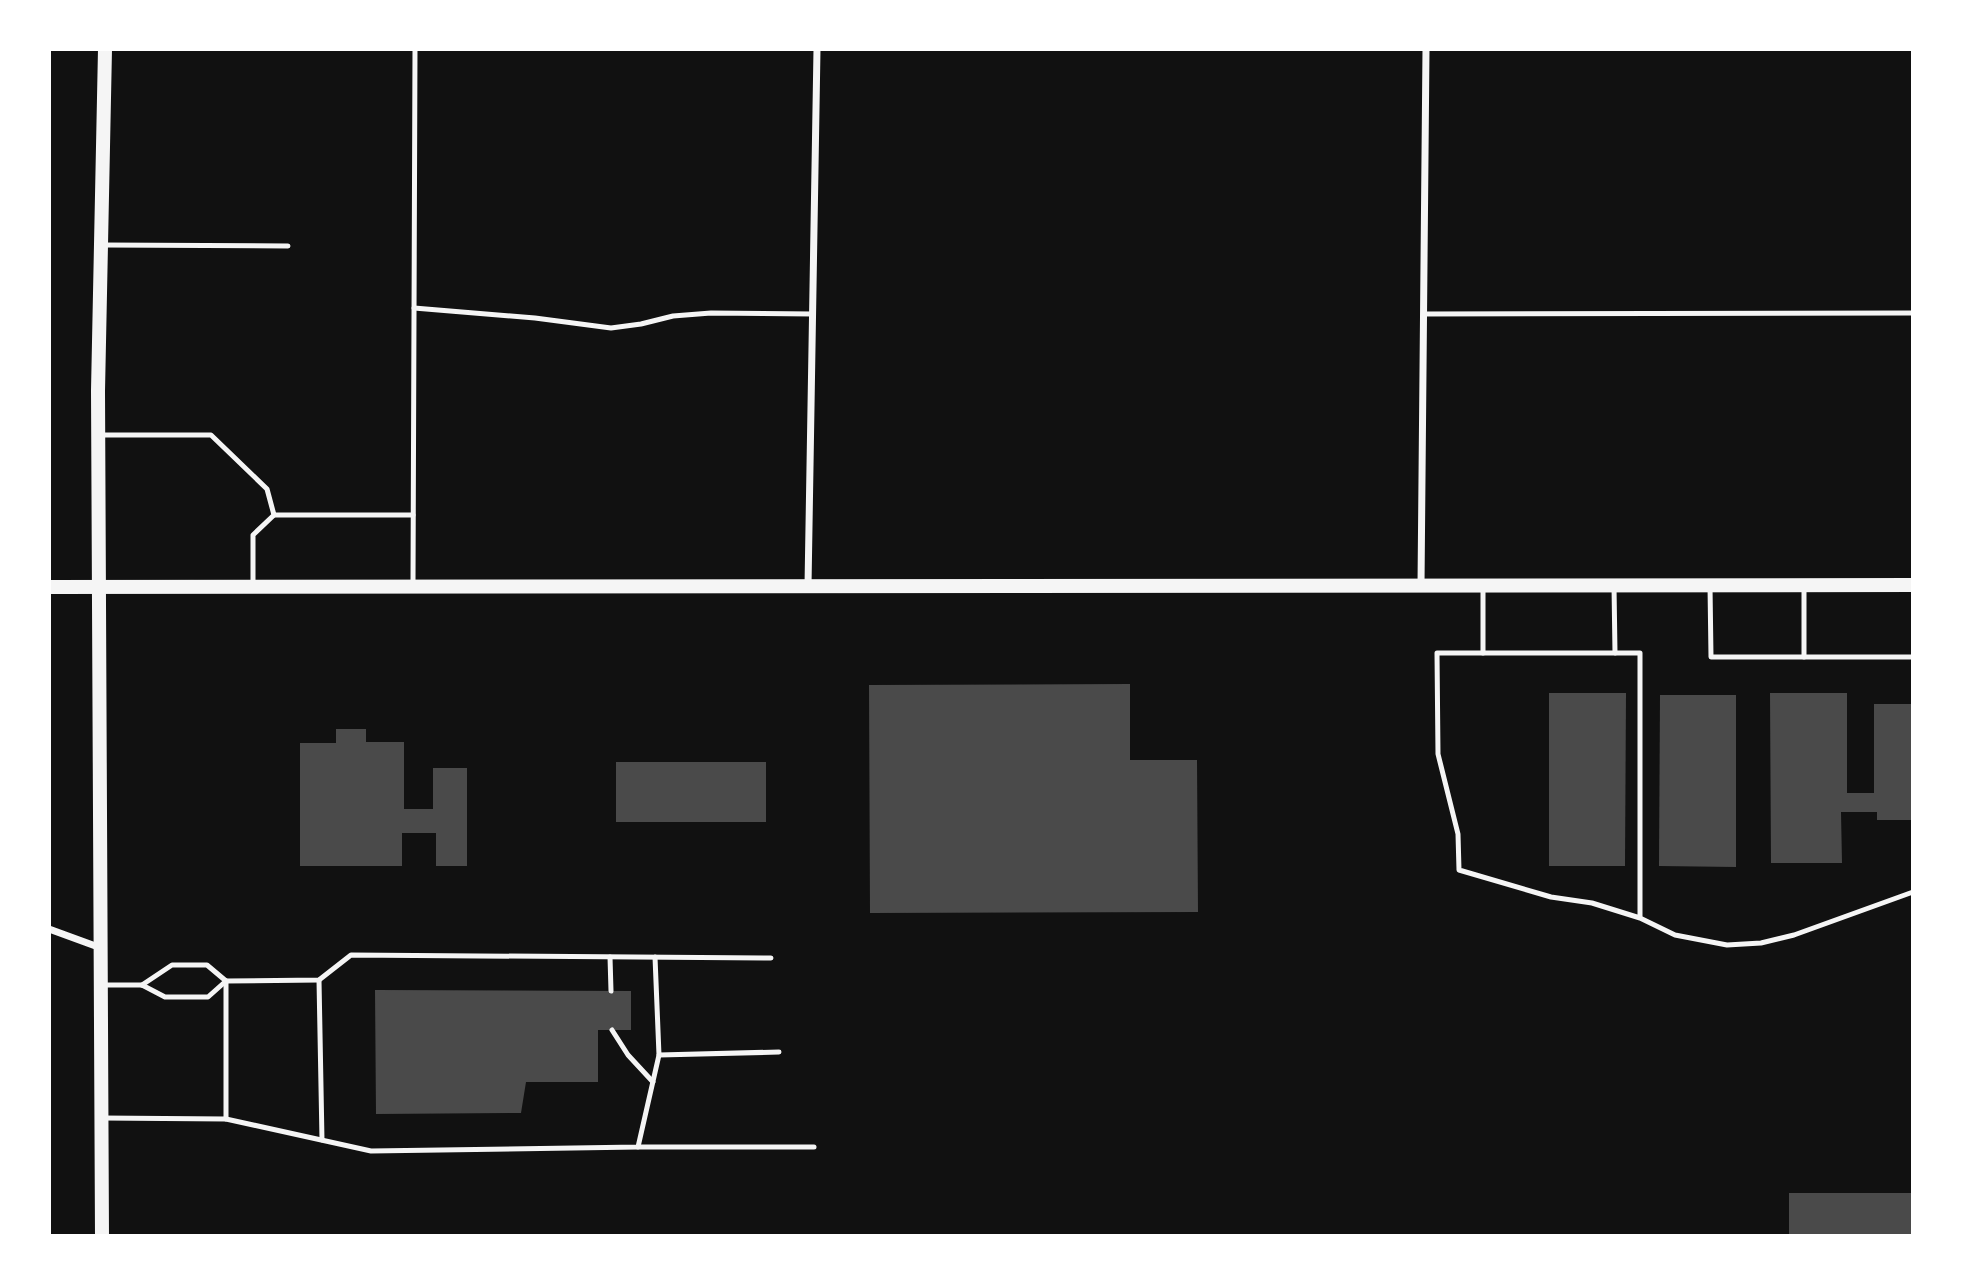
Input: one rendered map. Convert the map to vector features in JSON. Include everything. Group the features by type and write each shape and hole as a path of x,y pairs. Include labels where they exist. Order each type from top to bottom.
{"main road":[{"path":"102,1236 98,435 105,49"},
{"path":"49,587 1913,585"}],"street":[{"path":"808,586 817,49"},
{"path":"1421,584 1426,49"},
{"path":"49,929 102,949"}],"lane":[{"path":"413,586 415,49"},
{"path":"101,245 288,246"},
{"path":"414,308 535,318 611,328 673,316 711,313 813,314"},
{"path":"1424,314 1913,313"},
{"path":"98,435 211,435 267,489 274,514"},
{"path":"253,587 253,535 274,514 413,515"},
{"path":"1483,584 1483,653"},
{"path":"1614,584 1615,653"},
{"path":"1710,585 1711,657 1913,657"},
{"path":"1804,585 1804,657"},
{"path":"1640,918 1640,653 1437,653 1438,754 1458,834 1459,870 1551,897 1592,903 1640,918 1675,935 1727,945 1761,943 1794,935 1913,892"},
{"path":"142,985 172,965 207,965 226,981 318,980 351,955 771,958"},
{"path":"610,957 611,991"},
{"path":"638,1147 659,1055 655,957"},
{"path":"318,980 322,1140"},
{"path":"100,985 142,985 165,997 208,997 226,981"},
{"path":"226,981 226,1119"},
{"path":"612,1030 628,1055 653,1082"},
{"path":"659,1055 779,1052"},
{"path":"102,1118 226,1119 371,1151 814,1147"}],"building":[{"path":"1130,684 1130,760 1197,760 1198,912 870,913 869,685"},
{"path":"1549,693 1626,693 1625,866 1549,866"},
{"path":"1770,693 1847,693 1847,793 1874,793 1874,704 1913,704 1913,820 1877,820 1877,812 1841,812 1842,863 1771,863"},
{"path":"1660,695 1736,695 1736,867 1659,866"},
{"path":"336,729 366,729 366,742 404,742 404,809 433,809 433,768 467,768 467,866 436,866 436,833 402,833 402,866 300,866 300,743 336,743"},
{"path":"616,762 766,762 766,822 616,822"},
{"path":"375,990 631,991 631,1030 598,1030 598,1082 526,1082 521,1113 376,1114"},
{"path":"1789,1193 1913,1193 1913,1236 1789,1236"}]}
